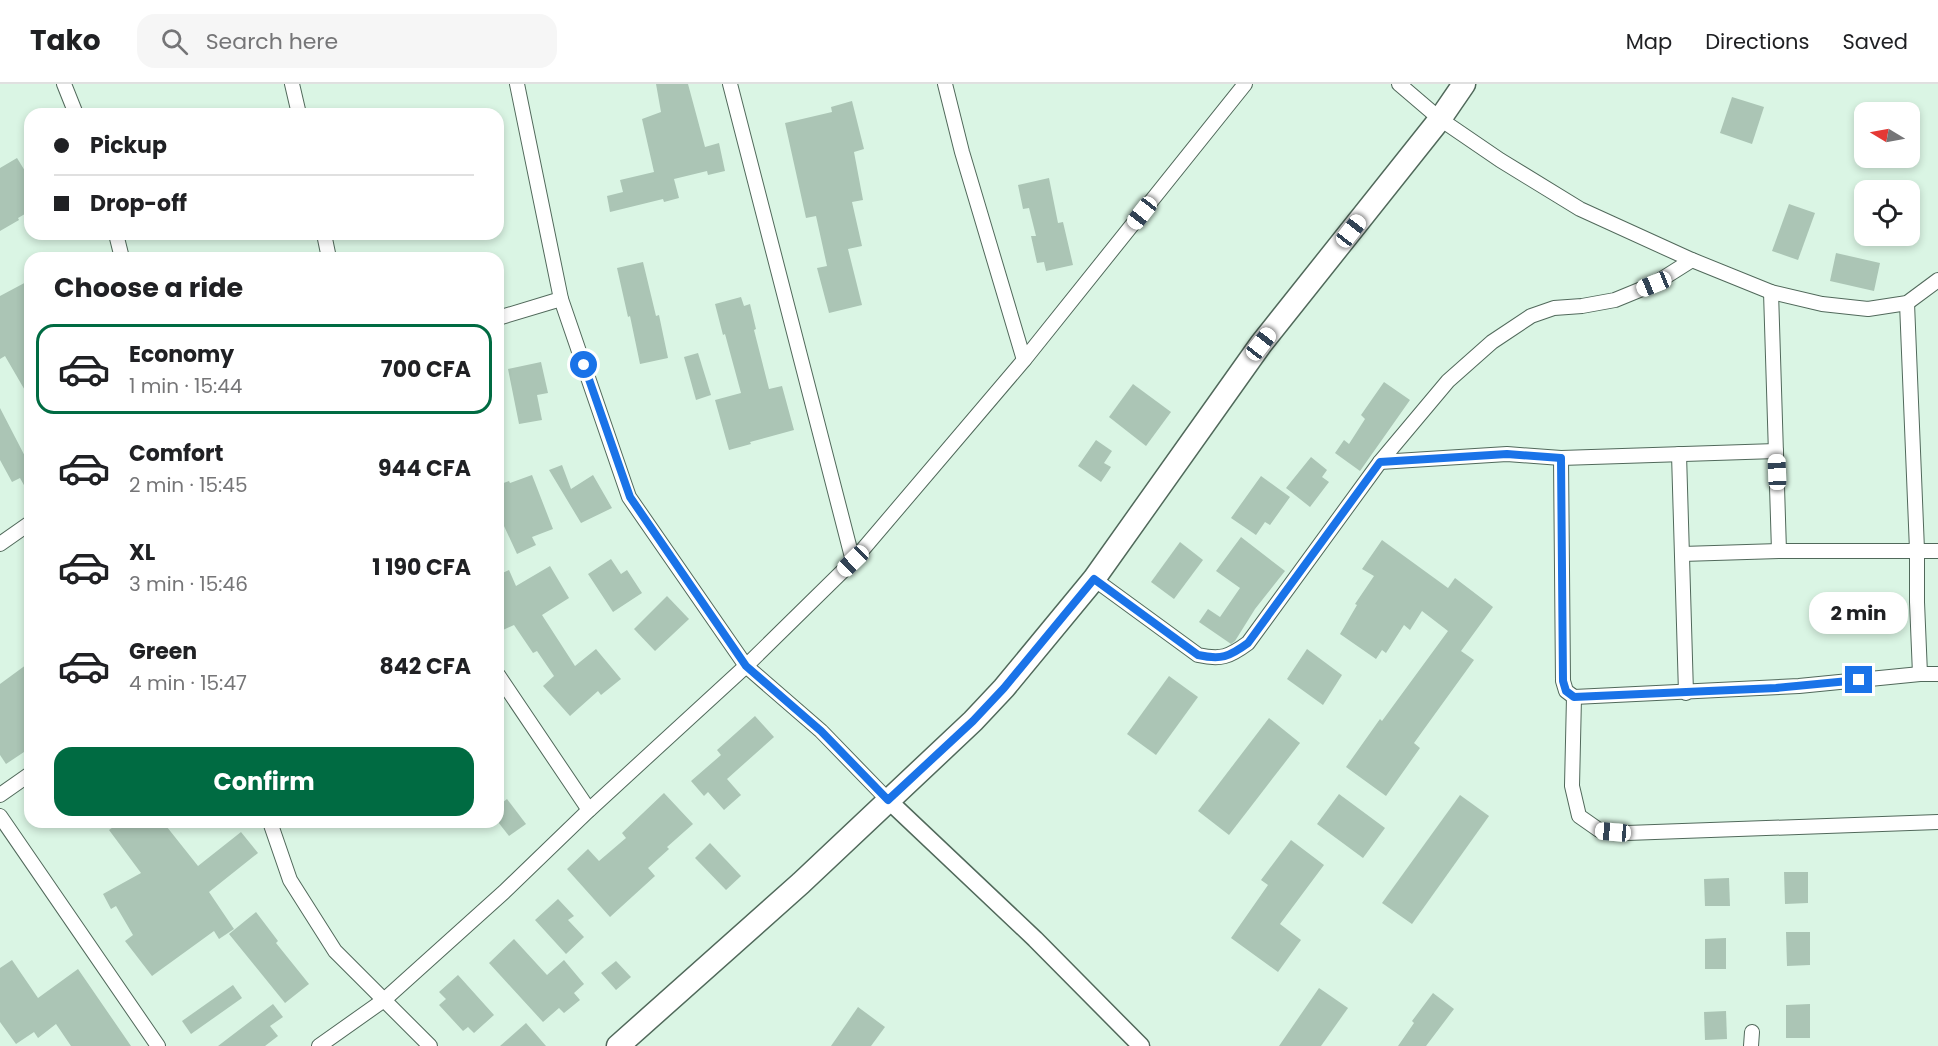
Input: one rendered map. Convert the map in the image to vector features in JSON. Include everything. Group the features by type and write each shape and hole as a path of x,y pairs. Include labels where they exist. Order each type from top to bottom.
{"main road":[{"path":"618,1046 801,883 973,721 1004,688 1094,579 1261,344 1440,119 1464,84"}],"street":[{"path":"64,84 74,108"},
{"path":"292,84 298,108"},
{"path":"517,84 561,299 630,497 746,666 821,731 888,800 1035,939 1141,1046"},
{"path":"730,84 853,561"},
{"path":"945,84 962,152 1024,360"},
{"path":"319,1046 384,1000 504,892 746,666 853,561 1024,360 1245,84"},
{"path":"1399,84 1440,119 1500,160 1580,209 1692,260 1771,292 1822,304 1868,309 1907,303 1938,280"},
{"path":"1094,579 1198,655 1215,658 1232,654 1248,643 1380,462 1448,381 1492,342 1531,316 1554,308 1615,300 1654,284 1692,260"},
{"path":"1771,292 1779,551"},
{"path":"504,316 561,299"},
{"path":"1907,303 1920,674"},
{"path":"1380,462 1507,454 1561,458 1776,451"},
{"path":"1679,454 1686,693"},
{"path":"1561,458 1563,681 1566,691 1574,697 1799,686 1938,674"},
{"path":"2,538 24,526"},
{"path":"1682,554 1938,550"},
{"path":"504,684 590,810"},
{"path":"1574,697 1572,786 1579,816 1599,830 1628,833 1938,822"},
{"path":"0,795 24,778"},
{"path":"0,816 158,1046"},
{"path":"272,828 290,880 335,951 430,1046"}],"building":[{"path":"656,84 688,84 705,147 719,143 725,171 708,175 707,171 674,179 679,198 664,202 663,199 610,212 607,196 623,192 620,180 654,172 642,119 661,112"},
{"path":"1732,97 1764,107 1752,144 1720,133"},
{"path":"852,101 864,149 854,152 863,200 852,202 862,246 848,249 862,305 829,313 817,268 827,266 816,216 806,218 785,123 832,112 831,107"},
{"path":"17,158 24,169 24,214 0,231 0,168"},
{"path":"1049,178 1058,223 1063,222 1073,265 1046,271 1044,262 1037,263 1031,236 1036,236 1029,208 1023,209 1018,185"},
{"path":"1789,204 1815,213 1798,260 1772,251"},
{"path":"1836,253 1880,263 1874,291 1830,281"},
{"path":"643,262 656,316 659,315 668,358 640,364 617,268"},
{"path":"24,283 24,389 5,356 0,359 0,296"},
{"path":"741,297 744,306 750,304 769,389 782,386 794,430 729,450 715,400 741,393 715,304"},
{"path":"698,353 711,395 696,400 684,357"},
{"path":"541,362 548,393 537,395 542,420 519,424 508,369"},
{"path":"1384,382 1410,400 1360,471 1335,453 1344,440 1349,444 1365,419 1361,415"},
{"path":"1133,384 1171,412 1146,446 1109,417"},
{"path":"0,408 24,454 24,485 20,478 12,482 0,460"},
{"path":"1096,440 1112,451 1104,463 1111,467 1101,482 1078,466"},
{"path":"1311,457 1327,470 1322,477 1329,482 1310,507 1286,488"},
{"path":"562,465 571,489 593,475 612,508 581,523 549,470"},
{"path":"532,475 553,529 532,537 536,545 517,554 504,526 504,483 509,481 510,483"},
{"path":"1261,476 1290,497 1270,525 1265,522 1256,535 1231,518"},
{"path":"1241,537 1285,571 1231,644 1199,622 1208,609 1220,617 1240,588 1216,571"},
{"path":"1382,540 1448,588 1455,578 1493,607 1461,651 1474,660 1414,743 1420,748 1386,796 1346,767 1448,631 1422,611 1410,630 1404,625 1386,653 1382,650 1376,659 1340,634 1357,605 1355,604 1374,576 1362,569"},
{"path":"1180,542 1203,560 1174,599 1151,582"},
{"path":"611,559 621,574 627,570 642,593 613,612 588,574"},
{"path":"550,566 569,598 542,615 575,666 596,649 621,679 601,695 598,691 570,716 543,686 554,676 537,651 533,653 514,625 504,630 504,572 509,570 516,586"},
{"path":"667,596 689,619 655,651 634,629"},
{"path":"1307,649 1342,675 1323,705 1287,679"},
{"path":"24,666 24,752 6,764 0,755 0,684"},
{"path":"1169,676 1198,697 1156,755 1127,734"},
{"path":"755,716 774,737 727,779 741,795 724,810 708,792 704,796 691,781 721,755 717,750"},
{"path":"1269,718 1300,743 1229,835 1198,811"},
{"path":"664,793 693,824 648,868 655,876 610,917 567,869 588,849 599,861 626,838 622,833"},
{"path":"1339,794 1385,828 1363,858 1317,824"},
{"path":"1460,795 1489,816 1412,924 1382,903"},
{"path":"507,799 526,824 509,836 503,828 504,801"},
{"path":"112,828 168,828 198,866 241,832 258,853 209,892 234,929 219,939 214,931 152,976 125,941 133,935 116,906 111,909 103,894 141,873 109,830"},
{"path":"1291,840 1324,865 1280,924 1301,940 1278,972 1231,938 1268,885 1261,880"},
{"path":"710,843 741,876 726,890 695,858"},
{"path":"1784,872 1808,872 1808,903 1785,904"},
{"path":"1729,878 1730,906 1705,906 1704,879"},
{"path":"558,899 574,916 568,920 584,937 566,954 535,920"},
{"path":"256,912 278,941 276,943 309,984 285,1003 229,934"},
{"path":"1786,932 1810,932 1810,965 1787,966"},
{"path":"1726,938 1726,969 1705,969 1705,939"},
{"path":"514,939 547,975 564,960 584,984 574,993 580,1000 564,1013 559,1008 543,1022 489,963"},
{"path":"12,960 38,998 78,969 131,1046 71,1046 56,1024 38,1038 34,1032 16,1044 0,1022 0,968"},
{"path":"616,961 631,977 616,990 601,973"},
{"path":"458,975 494,1015 474,1033 468,1027 463,1031 439,1005 446,999 439,992"},
{"path":"233,985 242,998 191,1034 182,1021"},
{"path":"1319,988 1348,1008 1321,1046 1279,1046"},
{"path":"1433,993 1454,1009 1426,1046 1398,1046 1414,1023 1412,1021"},
{"path":"273,1004 283,1017 270,1026 278,1036 265,1046 218,1046"},
{"path":"1810,1004 1810,1038 1786,1038 1786,1005"},
{"path":"858,1007 885,1027 871,1046 831,1046"},
{"path":"1726,1011 1727,1039 1705,1040 1704,1012"},
{"path":"526,1023 546,1046 500,1046"}],"route":[{"path":"584,365 630,497 746,666 821,731 888,800 973,721 1004,688 1094,579 1198,655 1215,658 1232,654 1248,643 1380,462 1507,454 1561,458 1563,681 1566,691 1574,697 1776,688 1859,680"}]}
